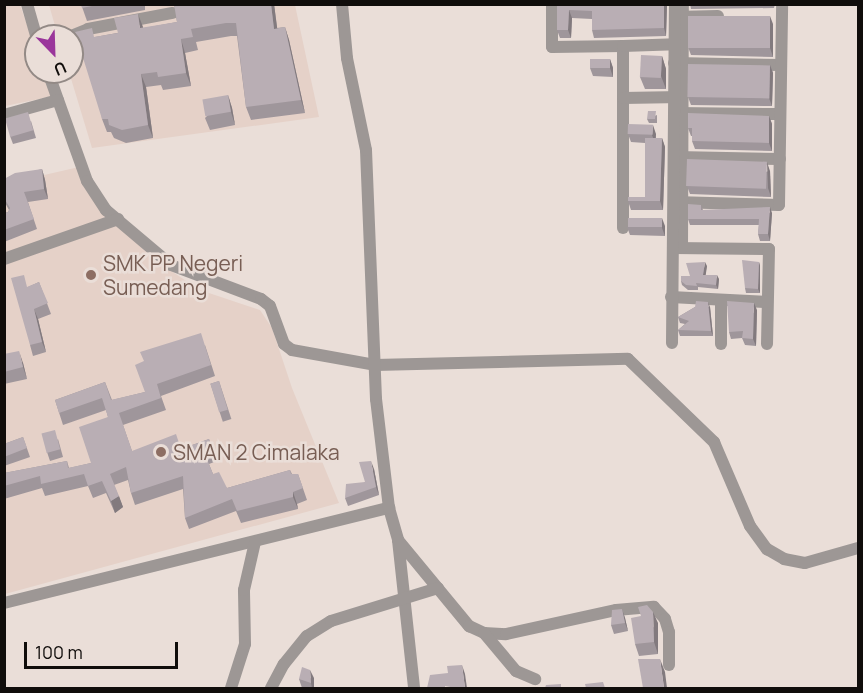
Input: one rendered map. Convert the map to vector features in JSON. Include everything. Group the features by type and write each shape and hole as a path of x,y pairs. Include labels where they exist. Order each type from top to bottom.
{"street":[{"path":"27,4 33,24"},
{"path":"342,4 347,58 366,150 375,365 389,508 398,540 414,688"},
{"path":"552,4 552,46 679,44"},
{"path":"672,343 671,297 677,248 675,221 678,202 679,11 727,16"},
{"path":"678,202 779,205 781,66 778,12"},
{"path":"84,31 172,13"},
{"path":"623,46 626,221"},
{"path":"679,63 781,66"},
{"path":"52,84 87,181 100,203 171,265 261,299 270,306 284,344 292,350 375,365 628,359 714,442 750,526 767,549 784,559 805,563 858,548"},
{"path":"623,98 678,97"},
{"path":"4,115 58,100"},
{"path":"678,113 780,114"},
{"path":"678,157 780,159"},
{"path":"4,258 118,219"},
{"path":"677,248 769,249 767,344"},
{"path":"671,297 767,302"},
{"path":"721,300 721,344"},
{"path":"4,603 389,508"},
{"path":"398,540 469,626 484,633 506,634 645,606 660,611 665,620 669,665"},
{"path":"231,688 245,644 244,590 255,542"},
{"path":"271,688 284,664 308,636 331,621 404,595 438,588"},
{"path":"484,633 516,671 535,679"}],"shaded area":[{"path":"5,5 20,5 27,24 24,24 24,84 49,84 54,96 5,106"},
{"path":"49,5 295,5 319,117 92,148 73,84 84,84 84,24 55,24"},
{"name":"SMAN 2 Cimalaka","path":"79,167 102,211 156,261 200,290 260,310 272,328 292,388 339,503 5,594 5,184"}],"building":[{"path":"81,4 102,4 82,8"},
{"path":"174,4 271,4 274,29 285,27 301,100 246,107 236,23 226,23 191,29 193,37 181,39 186,73 158,77 157,72 141,74 148,125 122,130 109,125 108,119 102,119 84,61 84,30 92,28 94,37 118,33 114,18 138,14 140,28 177,22"},
{"path":"557,4 664,4 664,28 592,30 592,11 569,10 568,30 557,30"},
{"path":"688,16 770,16 770,48 688,48"},
{"path":"641,55 662,56 661,78 640,77"},
{"path":"590,59 610,59 610,68 590,68"},
{"path":"688,64 770,65 769,98 687,97"},
{"path":"228,95 231,112 205,116 202,100"},
{"path":"648,111 656,111 655,119 647,119"},
{"path":"28,112 33,130 10,137 5,119"},
{"path":"688,113 769,116 769,143 692,141 692,128 688,128"},
{"path":"628,124 653,125 653,135 628,134"},
{"path":"645,138 662,138 660,201 628,201 628,197 645,197"},
{"path":"687,159 767,162 766,189 686,186"},
{"path":"42,169 44,189 24,192 34,219 4,230 4,213 10,208 4,198 4,179 15,173"},
{"path":"688,204 701,205 701,210 770,207 768,234 758,234 759,219 688,219"},
{"path":"628,218 662,218 662,227 628,227"},
{"path":"742,260 759,262 758,289 745,288"},
{"path":"705,262 703,275 717,275 716,285 696,283 697,286 686,285 681,281 681,276 690,276 686,263"},
{"path":"24,275 27,287 39,282 48,303 34,309 42,342 30,345 11,278"},
{"path":"696,301 708,302 711,331 678,330 689,321 678,317 695,307"},
{"path":"727,301 754,303 753,339 742,338 743,331 729,332"},
{"path":"201,333 211,365 157,384 161,398 119,413 132,451 176,434 181,449 209,439 212,449 204,452 213,474 219,472 227,488 290,470 291,474 298,474 303,488 293,492 293,497 237,511 232,499 185,518 183,476 131,493 126,467 110,474 119,496 111,501 102,481 88,486 84,474 41,484 40,476 4,486 4,473 67,461 68,468 91,463 79,427 108,417 102,398 59,413 55,400 105,382 111,400 145,392 135,365 144,361 140,352"},
{"path":"19,351 23,367 4,372 4,354"},
{"path":"219,381 228,410 219,412 210,384"},
{"path":"55,430 60,449 47,453 41,434"},
{"path":"23,437 27,448 4,457 4,444"},
{"path":"371,461 376,487 345,498 346,484 365,482 359,462"},
{"path":"647,605 653,612 654,642 635,644 631,618 641,616 638,607"},
{"path":"622,609 625,623 611,625 612,610"},
{"path":"638,659 660,659 664,688 643,688"},
{"path":"462,665 465,688 445,686 445,688 427,688 430,675 448,673 447,666"},
{"path":"302,667 310,670 311,683 299,679"},
{"path":"603,682 605,688 586,688 585,684"},
{"path":"561,684 561,688 545,688 546,685"}],"place":[{"name":"SMK PP Negeri Sumedang","path":"91,275"},
{"name":"SMAN 2 Cimalaka","path":"161,452"}]}
